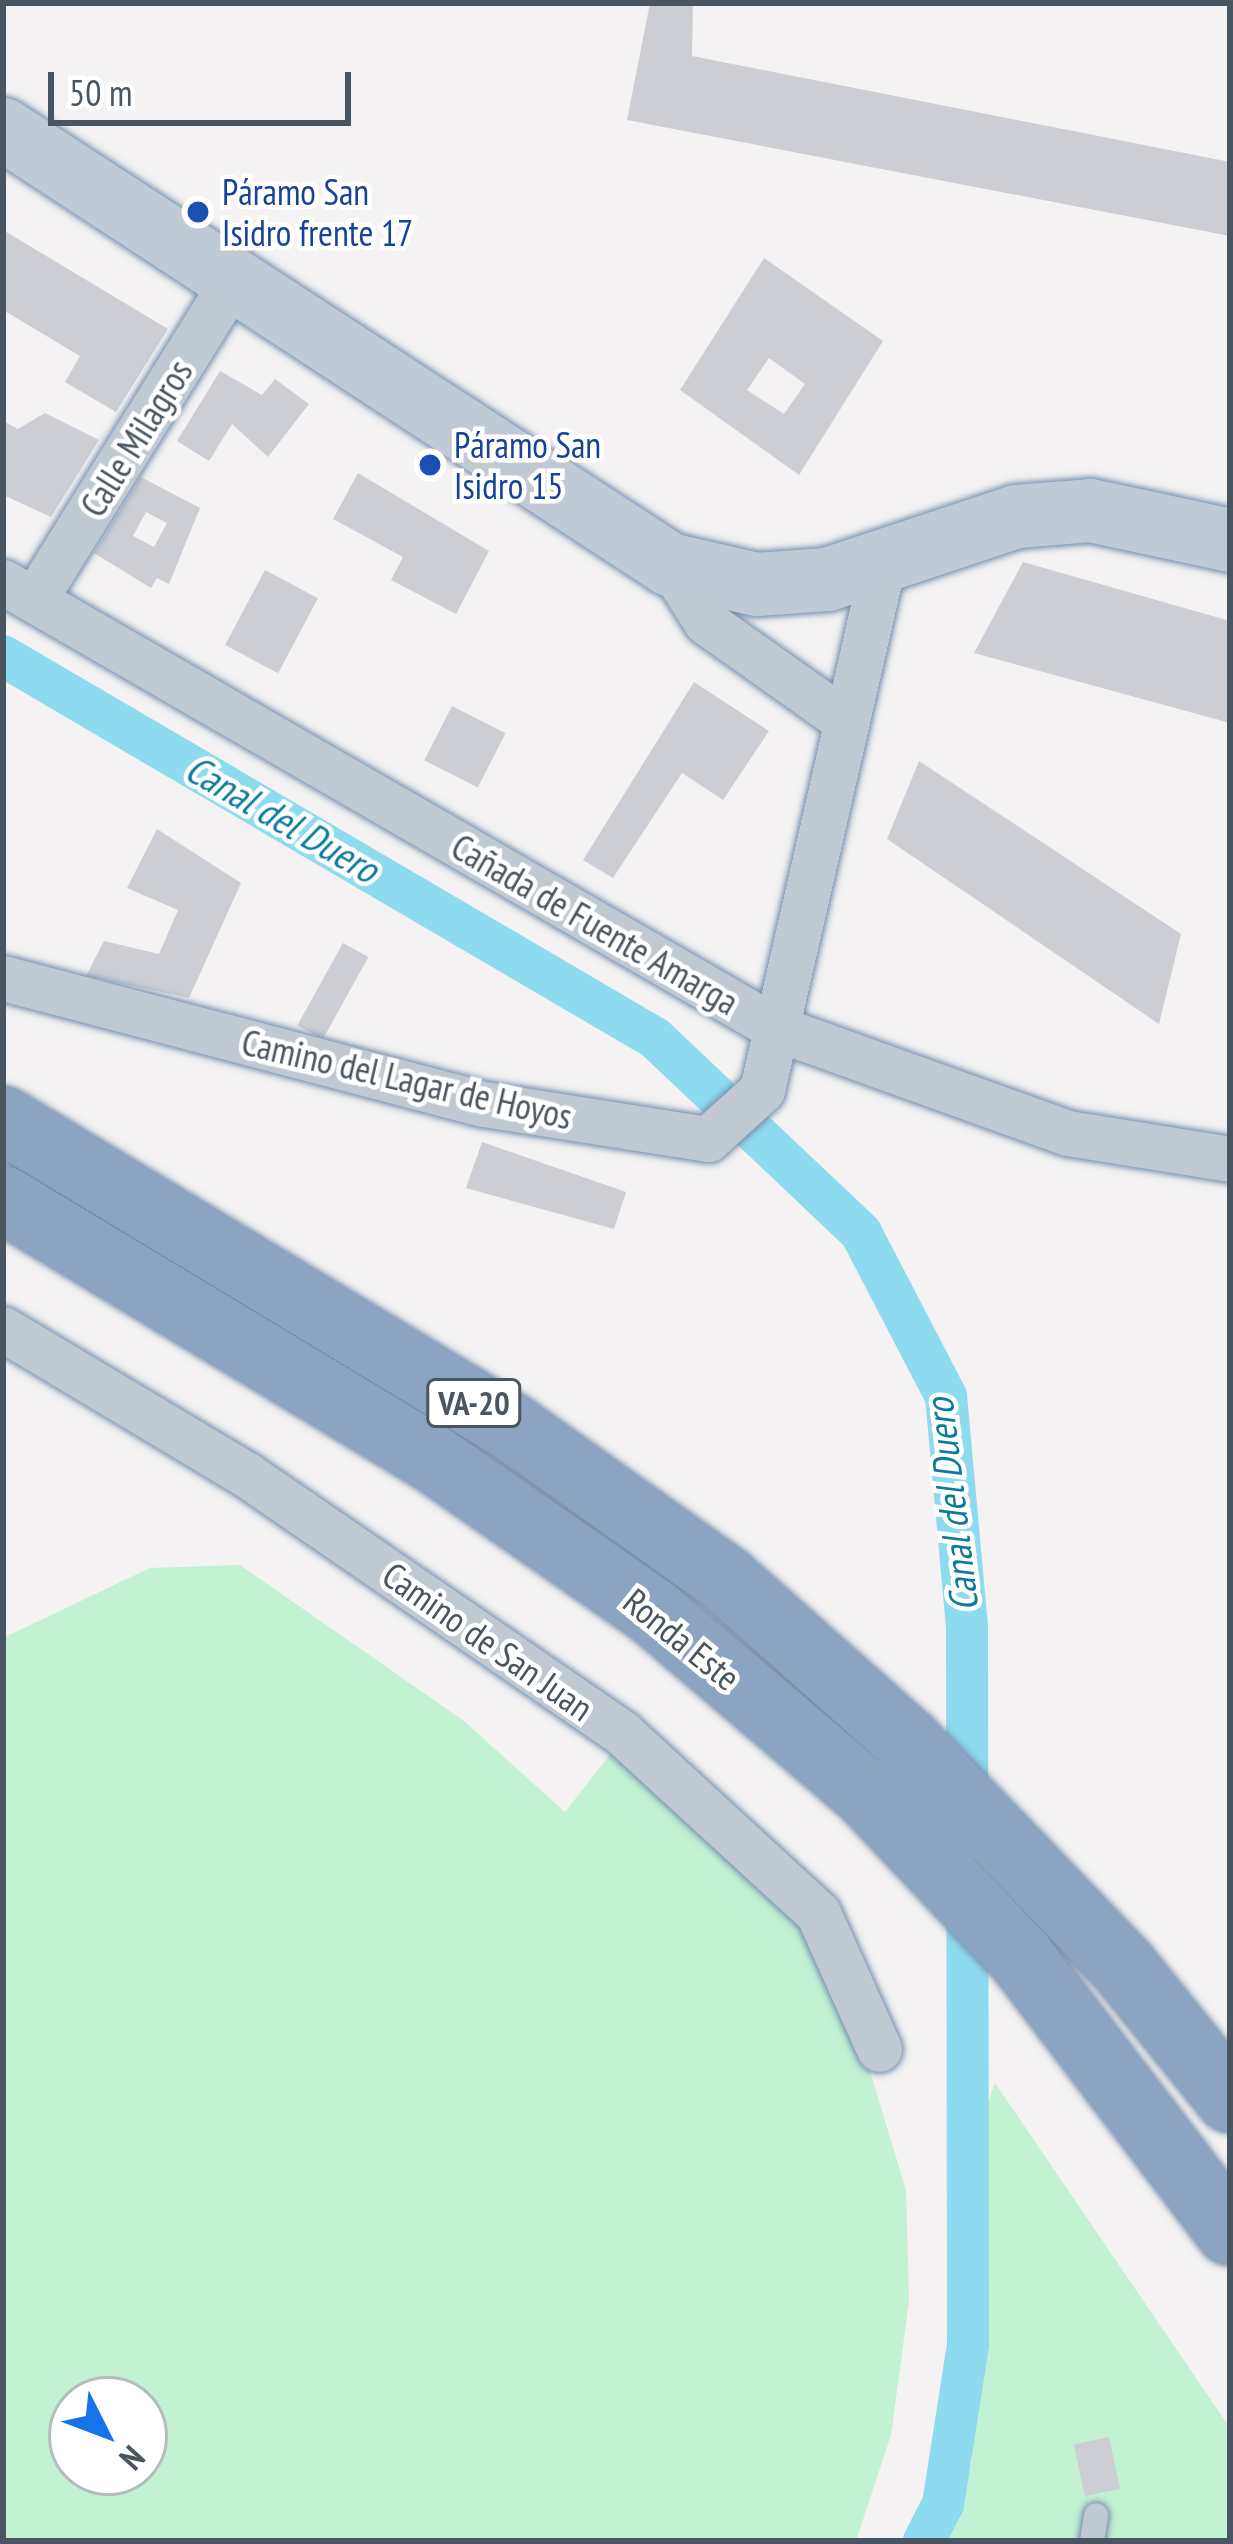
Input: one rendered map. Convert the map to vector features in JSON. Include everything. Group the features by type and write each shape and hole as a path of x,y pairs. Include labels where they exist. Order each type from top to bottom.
{"highway":[{"name":"Ronda Este","path":"3,1120 511,1427 726,1580 907,1741 1056,1896 1230,2099"},
{"name":"Ronda Este","path":"3,1199 452,1472 654,1612 867,1794 1021,1957 1230,2231"}],"street":[{"path":"3,129 236,275 669,564 756,584 883,563 1016,515 1072,511 1230,540"},
{"name":"Calle Milagros","path":"19,591 236,275"},
{"name":"Camino del Lagar de Hoyos","path":"3,978 484,1104 708,1139 762,1090 843,719 883,563"},
{"path":"669,564 706,622 843,719"},
{"name":"Cañada de Fuente Amarga","path":"19,591 776,1028 1068,1133 1230,1160"},
{"name":"Camino de San Juan","path":"3,1329 247,1475 622,1733 818,1913 879,2049"}],"lane":[{"path":"1092,2541 1096,2515"}],"green space":[{"path":"240,1565 464,1721 565,1812 612,1752 808,1932 869,2068 906,2190 909,2301 891,2435 856,2541 3,2541 3,1638 150,1568"},
{"path":"995,2083 1230,2428 1230,2541 948,2541 972,2462 975,2139"}],"building":[{"path":"650,3 693,3 692,56 1230,162 1230,236 627,120"},
{"path":"3,230 168,329 116,412 65,382 80,356 3,310"},
{"path":"764,258 883,341 799,475 680,390","holes":["769,358 805,384 784,414 747,390"]},
{"path":"220,371 262,395 275,379 309,404 268,457 232,424 209,461 177,441"},
{"path":"45,413 99,440 51,517 3,495 3,421 18,429"},
{"path":"358,473 489,551 456,614 391,580 403,557 333,519"},
{"path":"141,477 200,508 169,584 157,578 151,588 94,553","holes":["146,512 167,523 154,547 133,536"]},
{"path":"1023,562 1230,621 1230,723 974,653"},
{"path":"265,570 318,598 278,673 225,645"},
{"path":"694,682 769,731 723,800 682,773 613,878 583,860"},
{"path":"452,706 505,733 478,788 424,760"},
{"path":"919,761 1181,934 1159,1024 887,839"},
{"path":"157,829 241,883 189,998 86,976 104,941 159,954 178,910 127,888"},
{"path":"343,943 368,957 323,1039 297,1025"},
{"path":"482,1142 626,1192 614,1229 466,1188"},
{"path":"1109,2437 1120,2489 1085,2496 1074,2444"}],"waterway":[{"name":"Canal del Duero","path":"3,656 655,1038 861,1233 946,1396 967,1628 968,2345 943,2504 924,2541"}],"place":[{"name":"Páramo San Isidro frente 17","path":"198,212"},
{"name":"Páramo San Isidro 15","path":"430,465"}]}
